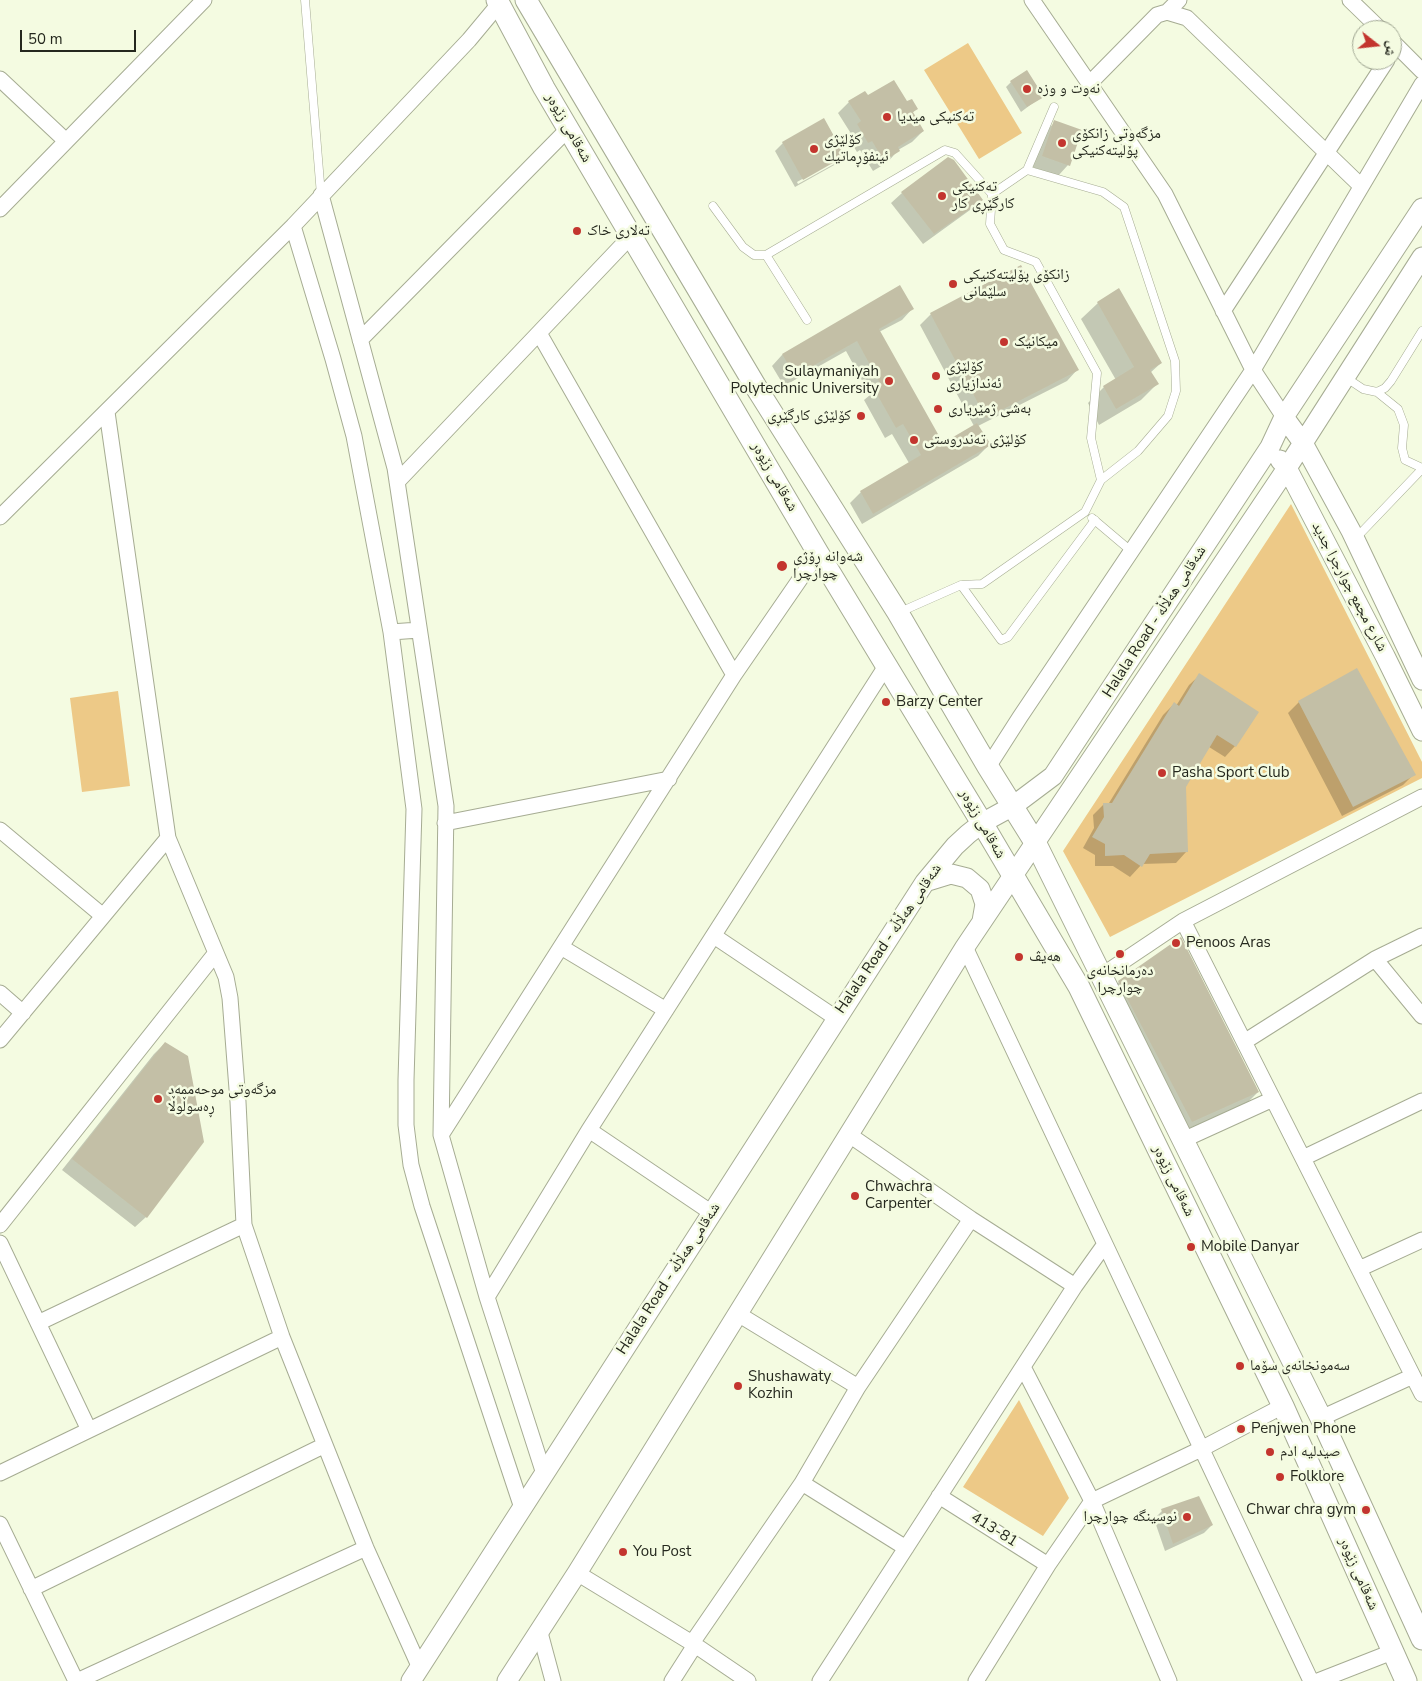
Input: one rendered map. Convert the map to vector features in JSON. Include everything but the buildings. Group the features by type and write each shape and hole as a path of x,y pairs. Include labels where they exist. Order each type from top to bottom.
{"main road":[{"name":"شەقامی زێوەر","path":"526,0 759,392 898,613 988,767 1036,844 1321,1418 1422,1639"},
{"name":"شەقامی زێوەر","path":"498,2 568,129 631,236 818,553 1079,987 1284,1406 1406,1681"}],"street":[{"path":"0,209 204,0"},
{"path":"1089,84 1157,15 1167,12 1179,0"},
{"path":"1350,0 1371,20"},
{"path":"0,517 293,226 469,40 498,2"},
{"path":"1038,2 1089,84 1165,194 1253,370 1284,417"},
{"path":"1167,12 1187,18 1361,186"},
{"path":"1402,53 1422,71"},
{"path":"1223,311 1381,70"},
{"path":"0,79 66,142"},
{"path":"988,767 1253,370 1422,84"},
{"path":"360,340 568,129"},
{"path":"322,195 397,482 446,806 440,1135 487,1297 544,1474"},
{"name":"Halala Road - شەقامی هەڵاڵە","path":"415,1674 925,882 955,846 982,823 1013,806 1053,776 1270,447 1284,417 1422,208"},
{"path":"293,226 354,436 391,632 414,809 406,1080 406,1125 411,1166 422,1206 522,1508"},
{"path":"397,482 631,236"},
{"name":"Halala Road - شەقامی هەڵاڵە","path":"507,1681 577,1573 965,947 1287,468 1422,257"},
{"path":"539,333 734,675"},
{"path":"107,412 168,838 226,977 230,998 238,1102 244,1225 282,1337 415,1674"},
{"name":"شارع مجمع جوارجرا جديد","path":"1284,417 1303,443 1355,540 1421,674"},
{"name":"شارع مجمع جوارجرا جديد","path":"1270,447 1287,468 1422,731"},
{"path":"440,1135 562,947 734,675 818,553"},
{"path":"391,632 419,630"},
{"path":"487,1297 589,1130 886,666"},
{"path":"445,824 669,779"},
{"path":"1102,976 1183,921 1422,797"},
{"path":"0,830 103,916"},
{"path":"0,1040 168,838"},
{"path":"925,882 951,874 967,878 980,889 985,904 982,921"},
{"path":"1183,921 1422,1394"},
{"path":"714,936 836,1018"},
{"path":"1244,1042 1375,959 1422,936"},
{"path":"562,947 666,1010"},
{"path":"965,947 1311,1681"},
{"path":"0,1225 215,954"},
{"path":"1375,959 1422,1016"},
{"path":"0,993 22,1012"},
{"path":"1183,1140 1273,1099"},
{"path":"1303,1158 1422,1101"},
{"path":"589,1130 712,1213"},
{"path":"848,1134 971,1219 1075,1286"},
{"path":"672,1681 694,1644 802,1482 858,1387 971,1219"},
{"path":"38,1324 244,1225"},
{"path":"1359,1269 1422,1240"},
{"path":"0,1244 89,1430"},
{"path":"825,1679 1022,1367 1105,1244"},
{"path":"738,1314 858,1387"},
{"path":"0,1473 282,1337"},
{"path":"1022,1367 1092,1501 1169,1681"},
{"path":"1321,1418 1413,1376"},
{"path":"976,1681 1048,1565 1092,1501 1202,1449 1284,1406"},
{"path":"31,1589 325,1445"},
{"path":"802,1482 906,1548"},
{"name":"413-81","path":"939,1496 1048,1565"},
{"path":"0,1524 5,1546 31,1589 77,1681 366,1548"},
{"path":"577,1573 694,1644 748,1681"},
{"path":"539,1629 553,1681"},
{"path":"1318,1681 1336,1677 1392,1652"}],"lane":[{"path":"305,0 322,195"},
{"path":"992,194 1027,170 1054,108"},
{"path":"713,206 744,247 754,255 766,255 945,150 955,152 992,194 990,224 1004,250 1036,262 1097,373 1091,438 1101,480"},
{"path":"898,613 961,585 982,584 1085,512 1101,480 1138,451 1168,416 1176,390 1175,361 1124,207 1103,192 1027,170"},
{"path":"766,255 807,320"},
{"path":"1377,392 1385,388 1391,381 1422,331"},
{"path":"1345,377 1363,389 1377,392 1398,409 1404,424 1402,448 1405,460 1422,468 1355,540"},
{"path":"1085,512 1131,551"},
{"path":"961,585 1001,640 1008,637 1095,520"}],"shaded area":[{"path":"968,43 1022,133 979,159 924,70"},
{"path":"1291,504 1422,762 1422,778 1110,937 1063,851"},
{"path":"118,691 130,786 82,792 70,698"},
{"path":"1019,1400 1069,1498 1043,1536 963,1487"}],"place":[{"name":"نەوت و وزە","path":"1027,89"},
{"name":"تەکنیکی میدیا","path":"887,117"},
{"name":"مزگەوتی زانکۆی پۆلیتەکنیکی","path":"1062,143"},
{"name":"کۆلێژی ئینفۆڕماتیك","path":"814,149"},
{"name":"تەکنیکی کارگێڕی کار","path":"942,196"},
{"name":"تەلاری خاک","path":"577,231"},
{"name":"زانکۆی پۆلیتەکنیکی سلێمانی","path":"953,284"},
{"name":"میکانیک","path":"1004,342"},
{"name":"کۆلێژی ئەندازیاری","path":"936,376"},
{"name":"Sulaymaniyah Polytechnic University","path":"889,381"},
{"name":"بەشی ژمێریاری","path":"938,409"},
{"name":"کۆلێژی کارگێڕی","path":"861,416"},
{"name":"کۆلێژی تەندروستی","path":"914,440"},
{"name":"شەوانە ڕۆژی چوارچرا","path":"782,566"},
{"name":"Barzy Center","path":"886,702"},
{"name":"Pasha Sport Club","path":"1162,773"},
{"name":"Penoos Aras","path":"1176,943"},
{"name":"دەرمانخانەی چوارچرا","path":"1120,954"},
{"name":"ھەیڤ","path":"1019,957"},
{"name":"مزگەوتی موحەممەد ڕەسوڵوڵا","path":"158,1099"},
{"name":"Chwachra Carpenter","path":"855,1196"},
{"name":"Mobile Danyar","path":"1191,1247"},
{"name":"سەمونخانەی سۆما","path":"1240,1366"},
{"name":"Shushawaty Kozhin","path":"738,1386"},
{"name":"Penjwen Phone","path":"1241,1429"},
{"name":"صیدلیە ادم","path":"1270,1452"},
{"name":"Folklore","path":"1280,1477"},
{"name":"Chwar chra gym","path":"1366,1510"},
{"name":"نوسینگە چوارچرا","path":"1187,1517"},
{"name":"You Post","path":"623,1552"}]}
